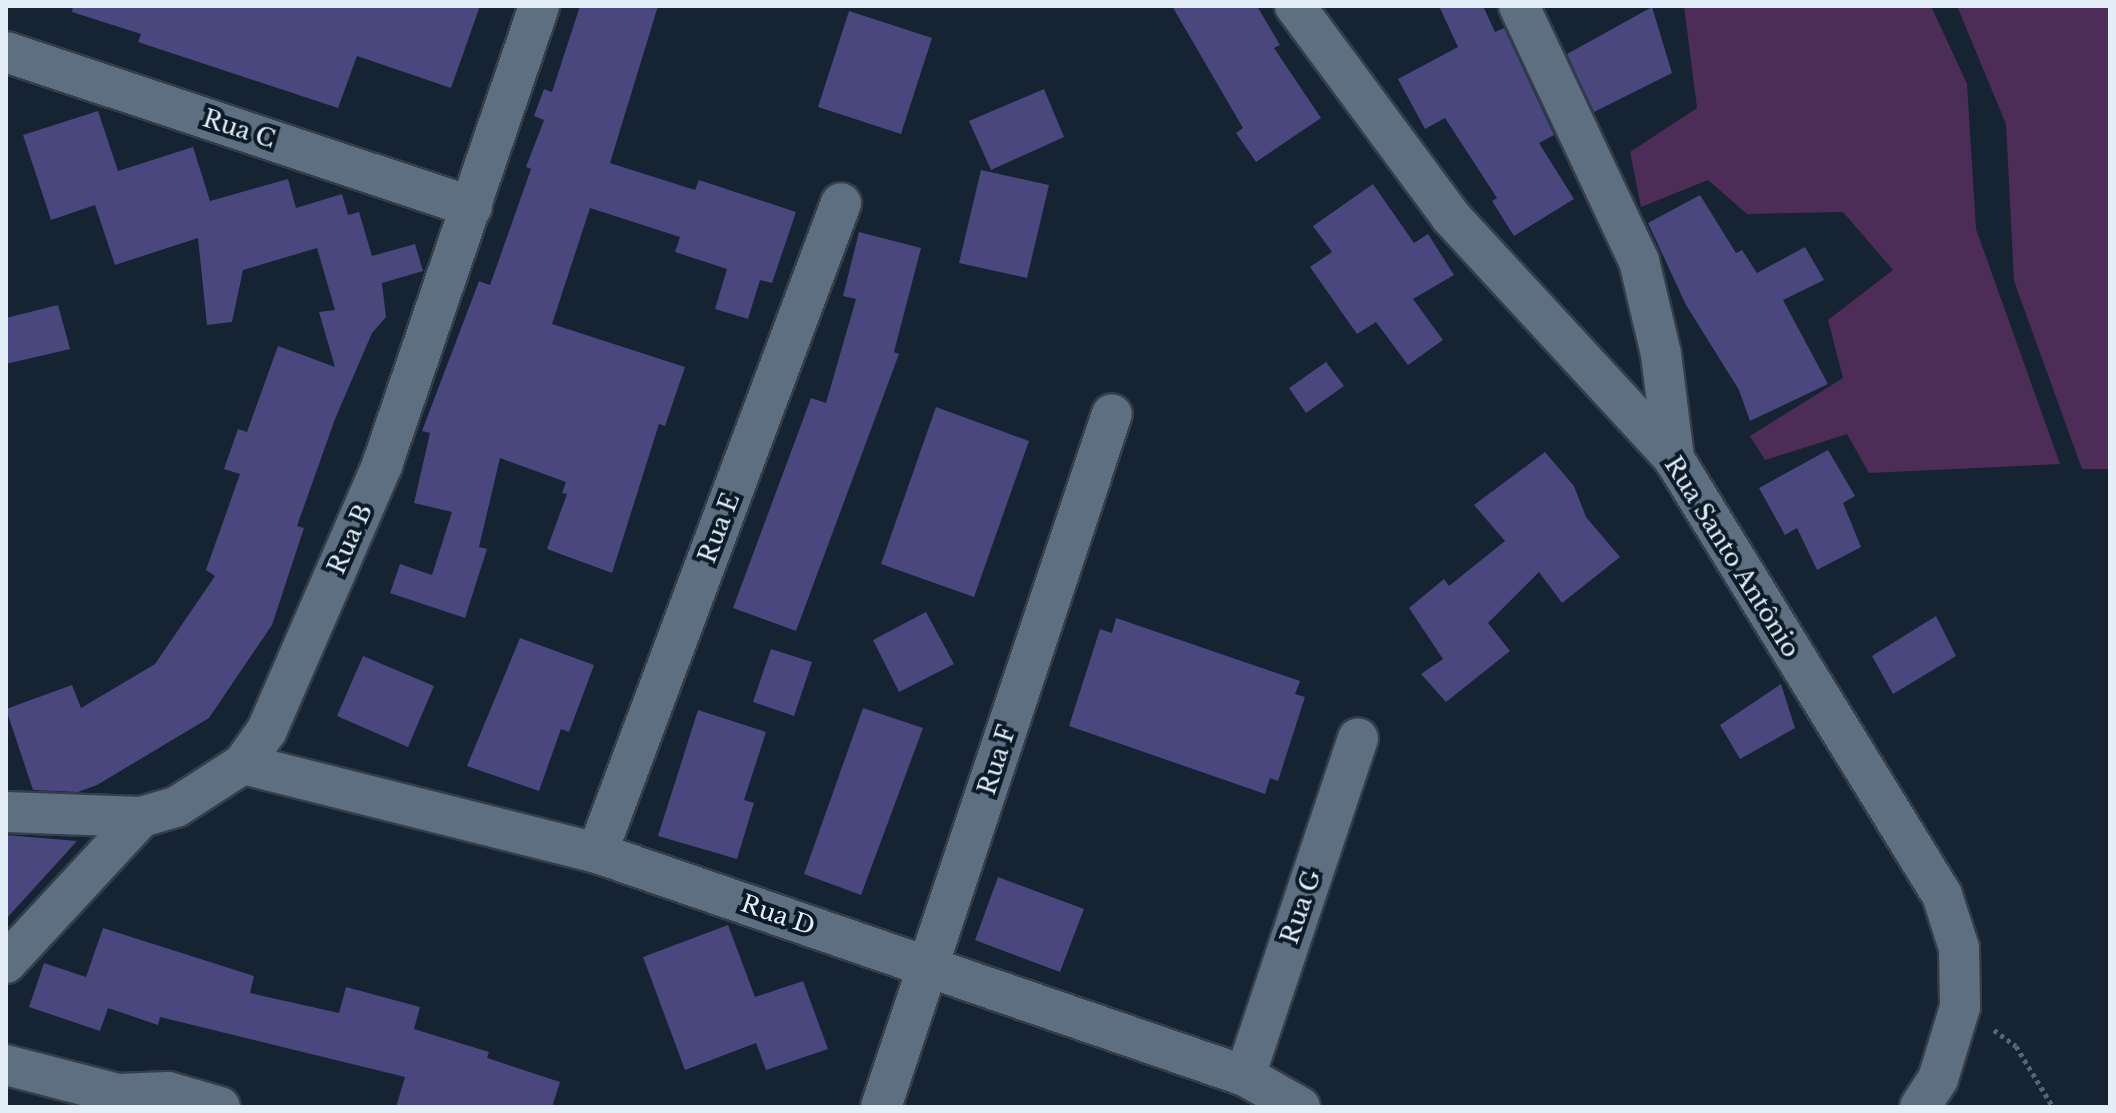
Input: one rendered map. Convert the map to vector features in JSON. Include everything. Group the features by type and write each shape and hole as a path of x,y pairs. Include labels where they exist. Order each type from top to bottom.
{"street":[{"name":"Rua B","path":"141,817 176,807 243,764 267,730 382,465 539,6"},
{"name":"Rua Santo Antônio","path":"1295,6 1451,217 1674,459 1942,895 1959,948 1960,1007 1938,1079 1920,1107"},
{"path":"1519,6 1639,261 1661,354 1674,459"},
{"name":"Rua C","path":"6,52 472,207"},
{"name":"Rua E","path":"597,853 841,203"},
{"name":"Rua F","path":"881,1107 1112,414"},
{"name":"Rua G","path":"1245,1076 1358,738"},
{"name":"Rua D","path":"243,764 597,853 1245,1076 1300,1107"},
{"path":"6,812 141,817"},
{"path":"6,963 57,914 141,817"},
{"path":"6,1065 126,1100 168,1092 220,1107"}],"path":[{"path":"1960,1007 2016,1046 2053,1107"}],"shaded area":[{"path":"1684,6 1931,6 1967,84 1976,229 2060,464 1869,473 1847,434 1765,460 1750,436 1843,378 1828,320 1893,270 1843,212 1747,214 1708,180 1641,207 1630,152 1697,108"},
{"path":"1957,6 2110,6 2110,469 2082,469 2014,281 2006,124"}],"building":[{"path":"73,6 480,6 451,88 357,56 338,108 138,42 141,34 72,12"},
{"path":"580,6 658,6 610,163 695,190 699,180 796,212 772,283 760,280 748,319 715,309 727,269 675,252 680,237 590,208 552,324 685,367 665,426 659,424 612,573 547,549 567,494 562,493 566,482 500,458 479,547 487,549 465,618 390,593 400,564 432,575 452,512 414,503 430,433 422,431 479,281 490,285 531,169 526,167 544,120 534,116 544,89 552,92"},
{"path":"1172,6 1257,6 1280,45 1274,48 1321,118 1256,162 1236,133 1243,128"},
{"path":"1439,6 1483,6 1495,32 1504,28 1554,135 1539,143 1574,199 1514,236 1492,201 1497,198 1445,118 1425,129 1398,79 1458,47"},
{"path":"1652,7 1672,73 1594,112 1567,54"},
{"path":"849,11 932,38 901,134 818,107"},
{"path":"1044,89 1064,137 991,170 969,121"},
{"path":"98,111 118,171 193,147 210,201 288,179 296,208 342,194 348,215 359,212 372,256 415,244 423,271 382,283 386,317 372,333 335,419 297,526 304,528 272,625 209,718 97,785 78,792 33,790 6,709 72,685 81,708 155,664 215,576 206,570 240,474 224,469 238,429 247,432 278,346 335,367 319,312 335,310 317,248 243,270 232,322 207,325 198,238 115,265 95,205 51,220 23,135"},
{"path":"981,170 1049,185 1027,278 959,263"},
{"path":"1373,184 1414,243 1428,234 1454,275 1413,299 1443,340 1408,365 1376,322 1357,334 1310,267 1332,252 1313,226"},
{"path":"1700,195 1736,253 1742,250 1757,273 1805,247 1824,280 1783,300 1828,384 1750,421 1739,390 1686,305 1648,223"},
{"path":"859,232 921,248 894,352 899,354 796,631 733,608 811,398 826,403 856,299 843,296"},
{"path":"58,305 70,349 6,364 6,318"},
{"path":"1326,362 1344,386 1306,413 1289,388"},
{"path":"936,407 1029,441 974,597 881,564"},
{"path":"1828,450 1855,496 1843,503 1861,547 1817,570 1797,528 1785,535 1759,488"},
{"path":"1545,452 1574,486 1586,517 1620,557 1562,603 1539,572 1488,623 1510,651 1446,702 1421,674 1443,659 1409,608 1444,579 1449,586 1505,541 1474,505"},
{"path":"926,612 954,664 899,692 873,640"},
{"path":"1936,616 1956,656 1893,694 1872,656"},
{"path":"1116,618 1300,681 1295,694 1305,697 1278,781 1270,778 1265,794 1069,726 1100,629 1112,633"},
{"path":"520,638 594,665 569,732 561,729 539,791 467,766"},
{"path":"771,649 812,662 794,716 753,702"},
{"path":"363,656 434,686 408,747 337,716"},
{"path":"1781,684 1795,728 1740,759 1720,725"},
{"path":"863,708 923,728 861,895 804,874"},
{"path":"698,710 766,732 744,800 754,803 737,859 658,836"},
{"path":"6,835 77,841 6,919"},
{"path":"998,877 1084,909 1060,972 975,940"},
{"path":"728,925 755,997 803,981 828,1049 766,1070 756,1043 685,1070 643,957"},
{"path":"103,928 254,976 250,993 339,1013 346,987 420,1007 414,1029 489,1052 487,1058 560,1082 552,1107 396,1107 405,1077 160,1017 158,1025 108,1008 100,1031 29,1007 44,963 86,977"}]}
